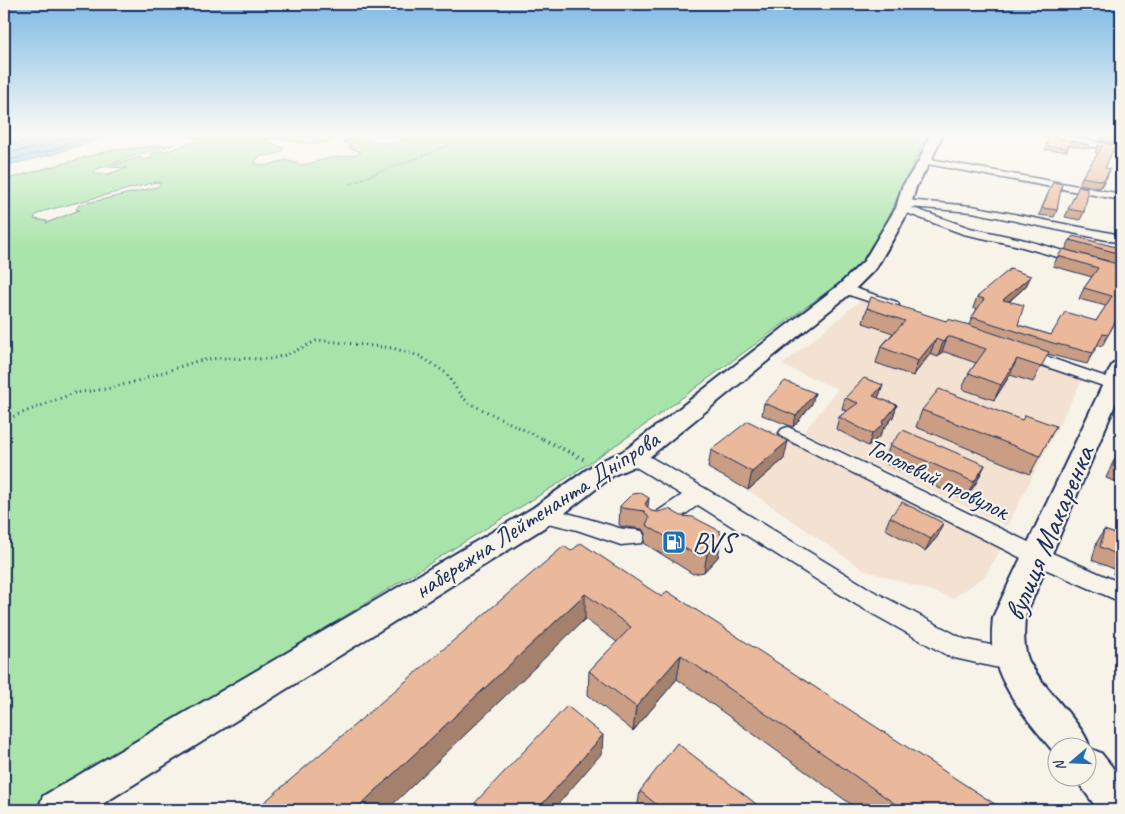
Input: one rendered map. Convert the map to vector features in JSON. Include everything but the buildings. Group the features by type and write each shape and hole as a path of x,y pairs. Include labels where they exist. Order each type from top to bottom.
{"main road":[{"name":"набережна Лейтенанта Дніпрова","path":"57,810 542,514 605,469 633,457 845,289 870,264 904,206 909,187 918,173"},
{"name":"вулиця Макаренка","path":"1064,736 1021,679 1012,660 1008,632 1009,617 1118,379"},
{"path":"1098,779 1121,808"}],"street":[{"path":"990,173 1121,197"},
{"path":"904,206 957,207 1121,239"},
{"path":"904,206 967,231 1017,242 1121,271"},
{"path":"1017,242 1033,235 1041,222"},
{"path":"845,289 909,310"},
{"path":"1011,350 1118,379"},
{"name":"Тополевий провулок","path":"788,433 1036,556 1121,593"},
{"path":"633,457 631,454 699,494 865,598 959,649 1012,660"},
{"path":"656,522 699,494"},
{"path":"542,514 580,523 621,537 634,537"}],"path":[{"path":"351,184 373,173"},
{"path":"4,420 74,393 106,389 134,382 197,361 219,358 270,360 289,354 318,340 332,340 414,352 447,373 454,382 460,396 469,403 605,469"}],"shaded area":[{"path":"862,299 1083,378 1007,526 804,432 838,389 782,365"},
{"path":"767,428 1002,547 985,576 953,598 864,570 748,490 784,459 751,441"}],"green space":[{"path":"29,173 909,173 881,233 861,266 638,430 556,485 55,796 30,810 4,810 4,180","holes":["156,182 161,183 157,187 79,205 76,210 80,210 46,223 47,221 34,219 36,215 44,211"]}],"place":[{"name":"BVS","path":"674,542"}]}
